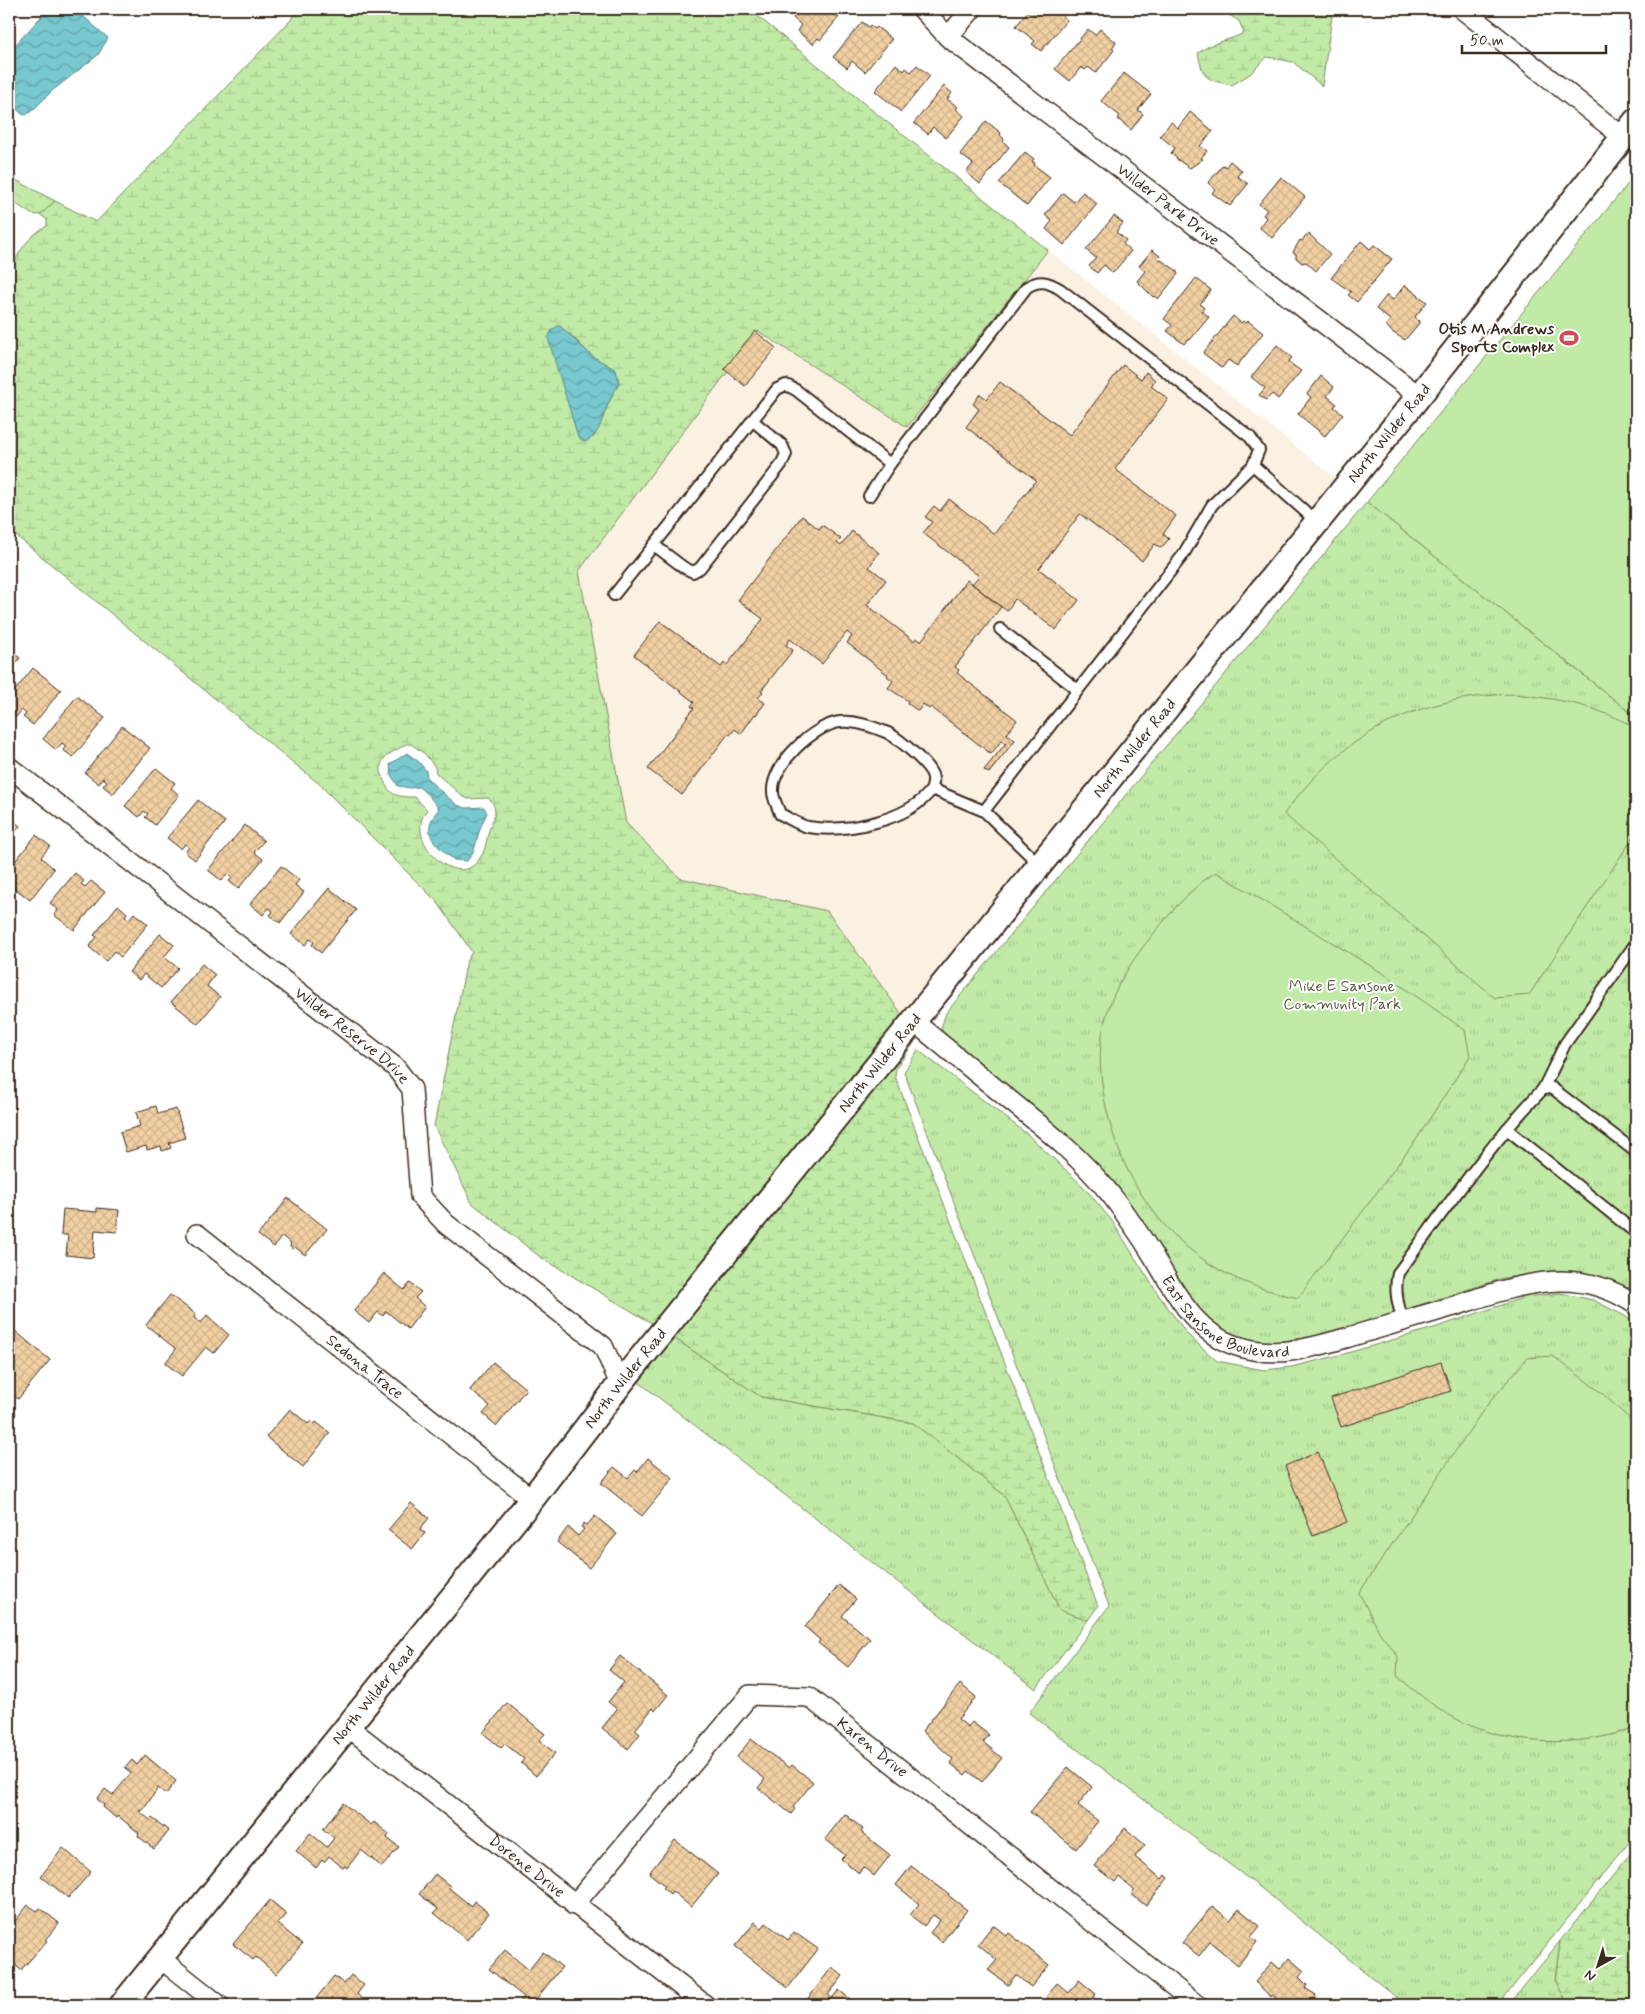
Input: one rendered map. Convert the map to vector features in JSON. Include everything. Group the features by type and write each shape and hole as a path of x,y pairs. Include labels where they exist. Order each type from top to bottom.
{"street":[{"name":"Wilder Park Drive","path":"922,9 948,37 1419,396"},
{"path":"948,37 972,9"},
{"path":"1462,9 1630,129"},
{"name":"North Wilder Road","path":"122,2005 532,1499 620,1384 1419,396 1630,129"},
{"name":"Wilder Reserve Drive","path":"9,767 395,1067 412,1089 420,1196 446,1224 603,1346 620,1384"},
{"name":"East Sansone Boulevard","path":"912,1022 1053,1136 1087,1167 1112,1196 1135,1228 1190,1313 1210,1333 1236,1346 1253,1351 1288,1353 1306,1350 1403,1322 1518,1285 1556,1280 1577,1281 1598,1286 1618,1294 1636,1305"},
{"name":"Sedona Trace","path":"196,1234 532,1499"},
{"name":"Karen Drive","path":"574,1905 750,1695 809,1697 1197,2005"},
{"name":"Dorene Drive","path":"347,1726 574,1905 705,2005"},
{"path":"161,1959 219,2005"}],"lane":[{"path":"869,496 890,464 1027,287 1036,281 1049,282 1060,289 1250,437 1259,450 1253,465 1212,506 1183,554 984,811"},
{"path":"614,596 777,389 786,385 796,390 890,464"},
{"path":"654,544 683,568 692,572 700,568 781,465 786,454 782,445 752,420"},
{"path":"1253,465 1317,522"},
{"path":"1000,629 1078,690"},
{"path":"839,722 862,724 889,734 928,765 933,778 932,789 924,800 895,816 840,829 806,827 780,814 773,793 776,773 794,748 818,731 839,722"},
{"path":"932,789 984,811 1040,866"},
{"path":"1403,1322 1396,1297 1395,1284 1398,1273 1522,1111 1544,1089 1566,1044 1636,943"},
{"path":"1544,1089 1552,1088 1636,1152"},
{"path":"1508,1129 1636,1233"}],"shaded area":[{"path":"1048,250 1338,480 904,1017 827,911 680,878 626,823 579,571 758,331 907,427"}],"green space":[{"path":"296,9 749,9 1048,250 907,427 758,331 579,571 626,823 680,878 827,911 904,1017 655,1325 540,1257 472,1203 434,1126 467,960 472,952 438,903 318,783 9,530 9,272 29,240 34,234 47,226 47,219 40,215 55,201 96,222 291,20","holes":["569,333 592,356 616,370 619,384 611,397 593,438","406,744 411,744 425,754 435,767 436,773 462,796 468,799 488,798 493,804 494,814 484,851 480,858 470,867 459,870 447,866 436,858 427,847 422,835 421,822 427,810 415,797 400,796 392,793 384,782 381,773 383,760"]},
{"path":"1219,9 1333,9 1322,86 1293,62 1267,57 1250,74 1232,85 1211,80 1204,73 1198,53 1209,46 1244,33 1239,21"},
{"name":"Otis M Andrews Sports Complex","path":"1636,174 1636,717 1367,502"},
{"path":"9,178 55,201 40,215 31,214 9,199"},
{"name":"Mike E Sansone Community Park","path":"1367,502 1636,717 1636,1294 1629,1289 1598,1278 1556,1271 1503,1278 1364,1323 1314,1337 1267,1343 1248,1341 1219,1328 1196,1307 1179,1284 1161,1250 1136,1212 1108,1176 1063,1133 946,1037 941,1028 946,1013"},
{"path":"1513,694 1576,704 1622,720 1636,728 1636,833 1529,995 1495,998 1284,814 1306,786 1330,762 1356,742 1384,725 1413,712 1444,703 1477,697"},
{"path":"1216,872 1384,974 1465,1030 1470,1056 1416,1140 1298,1298 1249,1284 1233,1277 1187,1247 1167,1228 1135,1184 1113,1134 1106,1107 1101,1074 1101,1040 1110,1006 1119,983 1132,962 1161,924 1190,892"},
{"path":"1636,1014 1636,1035 1627,1027"},
{"path":"912,1037 914,1043 896,1068 895,1076 1098,1606 1088,1620 1060,1611 1004,1495 913,1423 761,1397 671,1336"},
{"path":"918,1050 1027,1134 1085,1188 1112,1221 1160,1297 1188,1335 1217,1361 1264,1370 1291,1367 1437,1327 1525,1297 1560,1293 1593,1300 1625,1316 1636,1325 1636,1834 1498,2005 1406,2005 1262,1889 1029,1713 1109,1606 904,1072"},
{"path":"671,1336 761,1397 913,1423 1004,1495 1060,1610 1088,1620 1036,1689 636,1380"},
{"path":"1553,1356 1603,1394 1636,1425 1636,1728 1613,1735 1589,1739 1541,1741 1517,1739 1471,1726 1429,1702 1397,1676 1398,1656 1380,1633 1359,1593 1484,1409 1527,1358"},
{"path":"1636,1847 1636,2005 1568,2005 1555,1980 1560,1941"},
{"path":"1560,1941 1555,1980 1568,2005 1509,2005"}],"water":[{"path":"48,9 75,9 108,38 98,55 52,91 26,115 22,114 9,102 9,52"},
{"path":"559,325 592,356 616,370 619,384 609,402 599,428 585,442 578,437 548,338 552,330"},
{"path":"407,753 419,762 426,771 427,778 457,805 466,808 484,807 487,813 474,850 467,861 454,860 440,849 431,837 430,824 439,809 429,796 419,787 398,786 391,775 390,764"}],"building":[{"path":"801,9 832,9 839,17 820,40 818,38 813,44 797,31 801,25 793,18"},
{"path":"1030,9 1060,9 1058,12 1067,20 1041,51 1032,44 1035,41 1016,26"},
{"path":"862,22 875,29 877,27 892,39 865,72 852,61 847,68 833,57"},
{"path":"1088,29 1095,35 1100,29 1116,42 1112,48 1114,50 1096,73 1088,67 1085,70 1081,67 1070,81 1055,69"},
{"path":"896,64 904,71 906,68 911,72 917,65 930,76 901,112 875,91"},
{"path":"1124,73 1151,94 1138,110 1143,114 1131,130 1118,119 1120,116 1101,101"},
{"path":"944,86 952,93 947,99 958,107 956,109 964,116 946,138 933,127 928,134 914,123"},
{"path":"1190,112 1213,131 1200,146 1207,151 1201,158 1203,159 1190,168 1171,153 1175,148 1160,136 1171,122 1178,128"},
{"path":"986,121 1001,133 1003,141 1009,147 980,184 966,172 973,164 960,154"},
{"path":"1025,152 1034,159 1032,161 1035,163 1034,165 1050,177 1027,206 999,183"},
{"path":"1230,161 1242,171 1237,176 1248,184 1230,206 1212,193 1215,189 1208,183 1223,165 1226,167"},
{"path":"1281,177 1305,197 1272,238 1259,227 1266,218 1263,215 1267,210 1259,204"},
{"path":"1083,192 1097,204 1064,245 1046,229 1052,221 1045,215 1063,193 1074,202"},
{"path":"1114,216 1123,223 1116,232 1126,240 1123,244 1131,251 1113,273 1104,265 1097,273 1089,266 1096,258 1086,250"},
{"path":"1309,234 1330,254 1316,271 1306,262 1302,263 1293,252 1300,240 1302,241"},
{"path":"1361,241 1370,249 1374,245 1392,259 1357,302 1348,295 1351,292 1331,278"},
{"path":"1152,250 1160,256 1158,258 1176,270 1178,274 1158,299 1153,297 1137,281 1145,271 1139,266"},
{"path":"1196,278 1211,290 1200,304 1204,308 1202,311 1209,317 1190,340 1188,339 1184,344 1167,331 1172,325 1164,319"},
{"path":"1405,285 1427,302 1415,317 1420,322 1405,340 1392,332 1386,325 1390,320 1376,309 1387,295 1393,300"},
{"path":"1233,316 1241,323 1248,321 1263,333 1237,366 1228,360 1222,368 1203,353"},
{"path":"755,331 776,348 745,386 724,369"},
{"path":"1277,345 1292,358 1288,362 1301,371 1278,399 1272,394 1266,400 1259,395 1265,388 1251,377"},
{"path":"1123,365 1141,379 1146,372 1155,380 1151,386 1168,399 1115,469 1176,516 1163,534 1169,539 1161,548 1155,544 1142,561 1080,514 1039,569 1079,600 1056,630 1015,599 1007,611 972,584 979,576 923,533 932,522 925,517 934,506 940,511 949,499 994,534 1036,480 966,427 979,409 973,404 980,394 987,399 1000,382 1070,435"},
{"path":"1321,376 1334,387 1327,396 1337,404 1334,407 1343,414 1325,436 1298,414 1311,397 1307,394"},
{"path":"802,516 819,529 822,525 841,539 837,543 841,546 852,531 879,553 869,567 886,580 867,605 914,641 916,638 921,641 967,580 1001,607 955,667 959,670 957,673 1017,720 1007,734 1015,740 989,773 984,770 1006,743 1002,740 991,754 931,707 929,709 923,704 918,711 907,703 908,701 888,688 893,681 888,675 847,643 852,636 847,632 822,664 790,639 786,645 793,650 761,691 763,692 758,698 765,703 741,734 735,729 730,735 728,734 682,795 648,769 694,708 691,706 694,702 634,655 660,621 721,667 724,663 727,665 763,619 738,600"},
{"path":"9,643 14,647 11,651 20,658 9,673"},
{"path":"33,668 61,690 33,725 23,717 26,714 22,710 16,717 9,711 9,698"},
{"path":"77,696 105,718 73,757 63,750 66,746 62,743 56,750 43,739"},
{"path":"122,726 150,748 113,794 103,786 107,781 103,778 99,784 85,773"},
{"path":"156,768 175,783 171,788 179,795 155,825 145,817 148,814 144,811 139,817 125,806"},
{"path":"198,800 225,822 195,860 185,852 189,847 185,844 181,849 167,838"},
{"path":"9,817 20,826 9,840"},
{"path":"245,825 264,841 254,852 263,859 238,889 229,881 232,878 227,874 222,881 208,870"},
{"path":"36,835 50,846 41,857 54,869 30,900 12,886 16,882 9,876 9,869"},
{"path":"281,866 299,880 295,885 304,892 280,923 270,915 273,911 269,908 263,915 250,904"},
{"path":"75,873 84,881 81,884 85,887 91,881 105,892 74,930 54,915 58,910 50,903"},
{"path":"329,888 356,910 321,953 312,945 314,942 310,939 305,945 291,934"},
{"path":"118,905 127,913 125,916 129,919 134,913 148,924 121,957 114,951 106,961 89,947 97,937 94,935"},
{"path":"160,934 174,945 164,957 178,968 161,988 144,974 139,980 129,972"},
{"path":"202,964 215,975 207,986 220,997 198,1024 171,1002"},
{"path":"156,1106 158,1114 176,1109 185,1138 169,1143 171,1148 162,1151 161,1146 147,1150 146,1146 126,1152 120,1132 140,1126 136,1112"},
{"path":"288,1198 327,1229 305,1255 295,1247 293,1249 290,1247 291,1244 282,1236 274,1247 258,1235"},
{"path":"97,1208 119,1210 117,1232 95,1230 93,1258 66,1255 68,1235 61,1235 63,1209 97,1212"},
{"path":"384,1273 404,1290 410,1283 421,1292 415,1298 425,1307 408,1329 386,1311 383,1316 378,1312 369,1323 354,1311"},
{"path":"170,1295 196,1314 194,1318 201,1323 207,1315 229,1335 214,1353 206,1347 182,1376 165,1363 176,1349 146,1325"},
{"path":"9,1326 50,1360 18,1399 9,1393"},
{"path":"493,1362 526,1389 497,1426 483,1414 490,1406 470,1390"},
{"path":"1441,1362 1451,1391 1341,1427 1331,1398"},
{"path":"290,1409 308,1424 311,1421 314,1424 316,1422 330,1433 303,1467 266,1437"},
{"path":"1318,1452 1347,1522 1313,1536 1285,1466"},
{"path":"648,1458 673,1478 642,1516 601,1483 614,1467 628,1478 635,1470 637,1472"},
{"path":"411,1503 429,1518 420,1529 425,1533 412,1549 388,1530"},
{"path":"595,1516 617,1534 589,1568 557,1542 568,1527 578,1536 584,1529 581,1527 584,1523 587,1525"},
{"path":"839,1585 856,1599 842,1616 870,1639 848,1667 818,1643 820,1640 805,1627"},
{"path":"620,1656 668,1695 655,1711 653,1708 635,1730 640,1734 628,1749 602,1728 617,1709 608,1702 624,1682 609,1670"},
{"path":"960,1684 976,1697 958,1719 968,1727 972,1722 989,1735 983,1742 1002,1758 982,1782 968,1771 965,1775 950,1763 953,1759 922,1731"},
{"path":"507,1703 545,1734 539,1740 555,1753 536,1776 521,1763 524,1759 505,1744 501,1748 483,1733"},
{"path":"751,1739 789,1768 792,1765 813,1782 793,1807 795,1809 791,1814 758,1788 765,1779 737,1757"},
{"path":"145,1755 176,1781 166,1794 158,1788 144,1809 139,1811 169,1831 154,1849 138,1836 139,1833 118,1816 116,1818 97,1799 105,1789 113,1795 131,1773 125,1768 132,1760 137,1765"},
{"path":"1068,1767 1092,1787 1078,1805 1098,1821 1076,1849 1030,1812"},
{"path":"343,1803 371,1825 374,1822 389,1834 387,1838 399,1847 382,1867 361,1850 347,1868 345,1866 343,1868 329,1856 324,1862 322,1860 316,1868 296,1851 310,1833 327,1847 334,1838 323,1829"},
{"path":"845,1814 863,1829 861,1832 890,1855 874,1876 863,1867 859,1873 841,1859 845,1855 825,1839"},
{"path":"1125,1828 1145,1845 1135,1857 1162,1879 1165,1875 1168,1878 1146,1906 1131,1894 1134,1890 1119,1877 1115,1882 1094,1866"},
{"path":"675,1840 718,1874 691,1907 672,1891 670,1894 663,1888 665,1886 649,1873"},
{"path":"63,1848 91,1872 68,1898 41,1876"},
{"path":"911,1866 967,1910 942,1942 930,1933 940,1920 933,1915 924,1926 910,1915 919,1904 896,1885"},
{"path":"435,1874 471,1906 474,1901 489,1913 467,1940 434,1913 438,1909 419,1894"},
{"path":"270,1900 287,1914 278,1924 302,1944 276,1974 256,1957 253,1960 233,1944"},
{"path":"28,1905 37,1911 40,1908 59,1923 45,1940 47,1941 21,1970 9,1960 9,1929"},
{"path":"1212,1906 1230,1920 1239,1909 1260,1926 1251,1937 1257,1942 1238,1965 1210,1942 1199,1956 1182,1943"},
{"path":"755,1922 762,1928 766,1923 788,1940 794,1932 818,1949 788,1988 735,1946"},
{"path":"993,1925 1007,1936 1009,1933 1049,1965 1031,1987 1016,1975 1008,1985 988,1970 997,1960 978,1944"},
{"path":"505,1950 529,1970 543,1952 562,1967 537,1998 541,2001 538,2005 524,2005 520,2002 524,1997 489,1969"},
{"path":"1289,1958 1304,1971 1299,1977 1307,1985 1305,1988 1316,1995 1319,2000 1315,2005 1284,2005 1272,1995 1271,1997 1255,1982 1272,1962 1280,1969"},
{"path":"832,1967 843,1976 828,1995 832,1998 839,1990 855,2003 853,2005 803,2005"},
{"path":"351,1975 364,1985 357,1994 371,2005 319,2005 314,2001 334,1976 344,1984"},
{"path":"1079,1980 1096,1994 1090,2003 1093,2005 1057,2005 1046,1997 1057,1983 1069,1993"}],"place":[{"name":"Otis M Andrews Sports Complex","path":"1569,338"}]}
